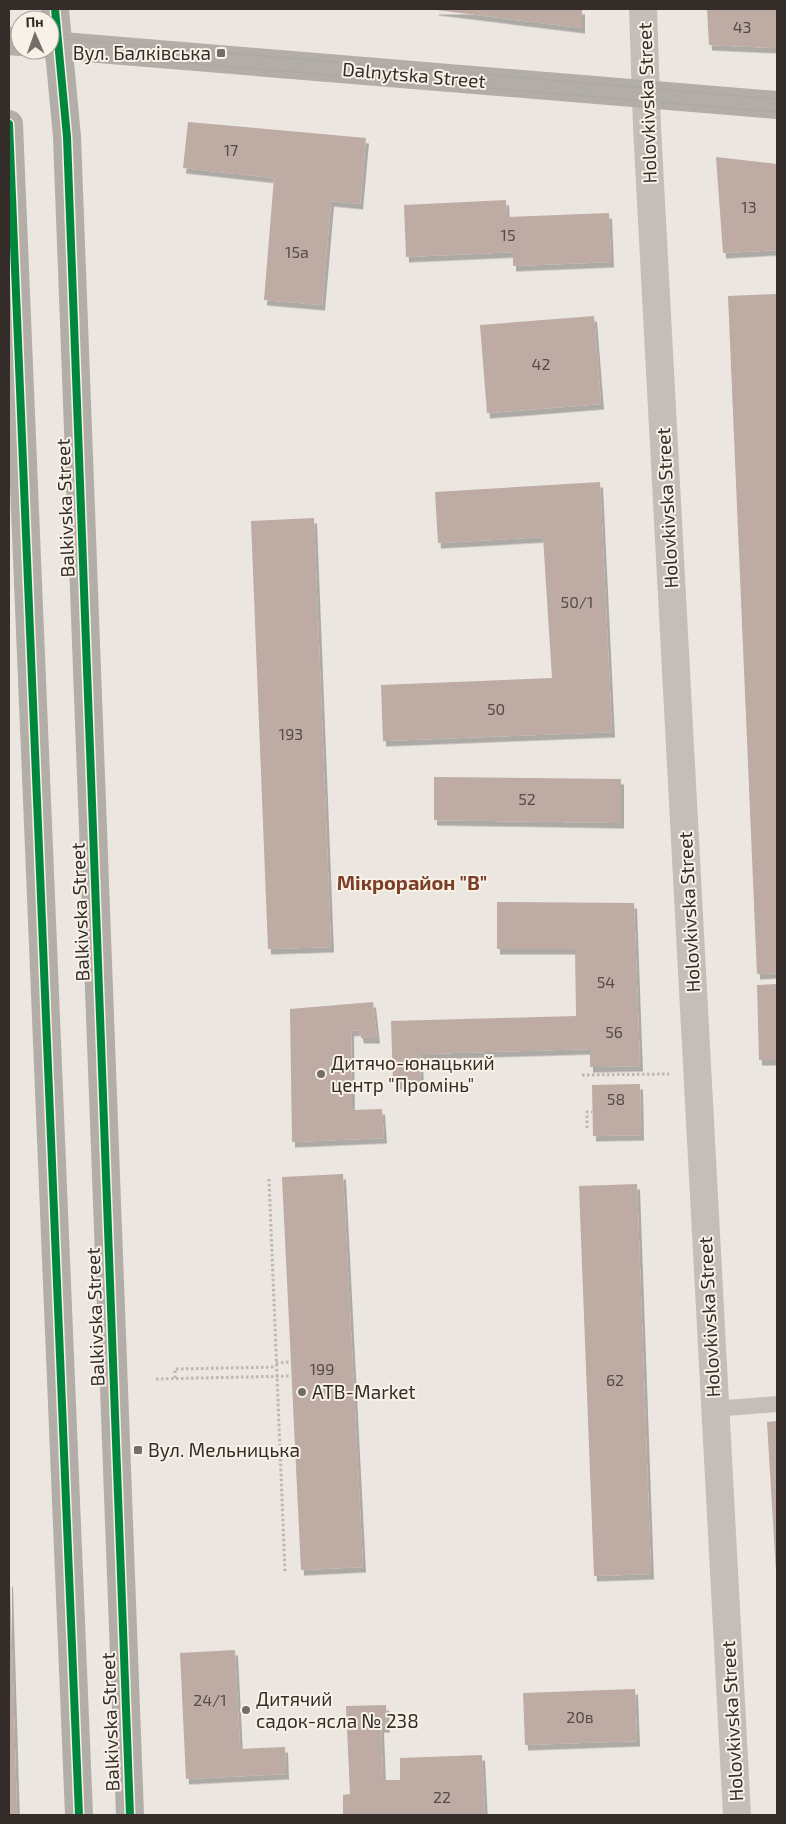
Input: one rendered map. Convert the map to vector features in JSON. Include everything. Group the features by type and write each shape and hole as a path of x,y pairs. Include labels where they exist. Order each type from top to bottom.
{"main road":[{"name":"Dalnytska Street","path":"60,45 777,105"},
{"name":"Balkivska Street","path":"57,60 68,157 130,1815"},
{"name":"Balkivska Street","path":"9,124 79,1815"}],"street":[{"name":"Holovkivska Street","path":"643,9 714,1409 737,1815"}],"lane":[{"path":"714,1409 777,1404"}],"path":[{"path":"582,1075 698,1074"},
{"path":"587,1128 587,1112 592,1112"},
{"path":"268,1179 285,1572"},
{"path":"175,1378 174,1370 276,1365 291,1362"},
{"path":"156,1379 291,1376"}],"building":[{"path":"582,9 582,28 436,10"},
{"path":"707,9 777,9 777,48 709,45"},
{"path":"188,122 366,138 360,204 331,201 322,305 264,300 274,178 183,168"},
{"path":"716,157 777,164 777,250 723,253"},
{"path":"506,200 507,217 609,213 611,262 513,266 513,252 406,257 404,205"},
{"path":"777,294 777,973 757,974 728,296"},
{"path":"594,316 601,404 487,413 480,325"},
{"path":"600,482 612,732 383,741 381,685 552,678 543,537 438,543 435,492"},
{"path":"314,518 331,947 268,949 251,521"},
{"path":"434,777 621,779 621,823 434,820"},
{"path":"497,902 634,903 640,1066 590,1067 590,1049 420,1054 421,1084 393,1084 391,1021 576,1016 575,949 497,949"},
{"path":"777,984 777,1060 759,1060 757,985"},
{"name":"Дитячо-юнацький центр \"Промінь\"","path":"373,1002 377,1038 361,1038 359,1030 351,1031 352,1110 382,1109 384,1138 292,1142 290,1009"},
{"path":"640,1084 641,1135 593,1136 592,1085"},
{"path":"343,1174 363,1567 301,1570 282,1177"},
{"path":"637,1184 651,1574 594,1576 579,1186"},
{"path":"777,1421 777,1572 776,1572 767,1422"},
{"path":"10,1581 17,1815 9,1815"},
{"path":"235,1650 240,1749 285,1747 286,1774 186,1779 180,1653"},
{"path":"635,1689 637,1741 525,1745 523,1693"},
{"path":"386,1705 387,1727 381,1727 383,1780 400,1780 400,1758 482,1755 485,1815 343,1815 343,1795 350,1794 346,1706"}],"tram line":[{"path":"60,39 777,99"},
{"path":"60,53 777,112"}],"cycle path":[{"path":"55,9 67,137 130,1815"},
{"path":"9,124 79,1815"}],"place":[{"name":"Вул. Балківська","path":"221,53"},
{"name":"Дитячо-юнацький центр \"Промінь\"","path":"321,1074"},
{"name":"ATB-Market","path":"302,1392"},
{"name":"Вул. Мельницька","path":"138,1450"},
{"name":"Дитячий садок-ясла № 238","path":"246,1710"}],"district":[{"name":"Мікрорайон \"В\"","path":"412,883"}]}
